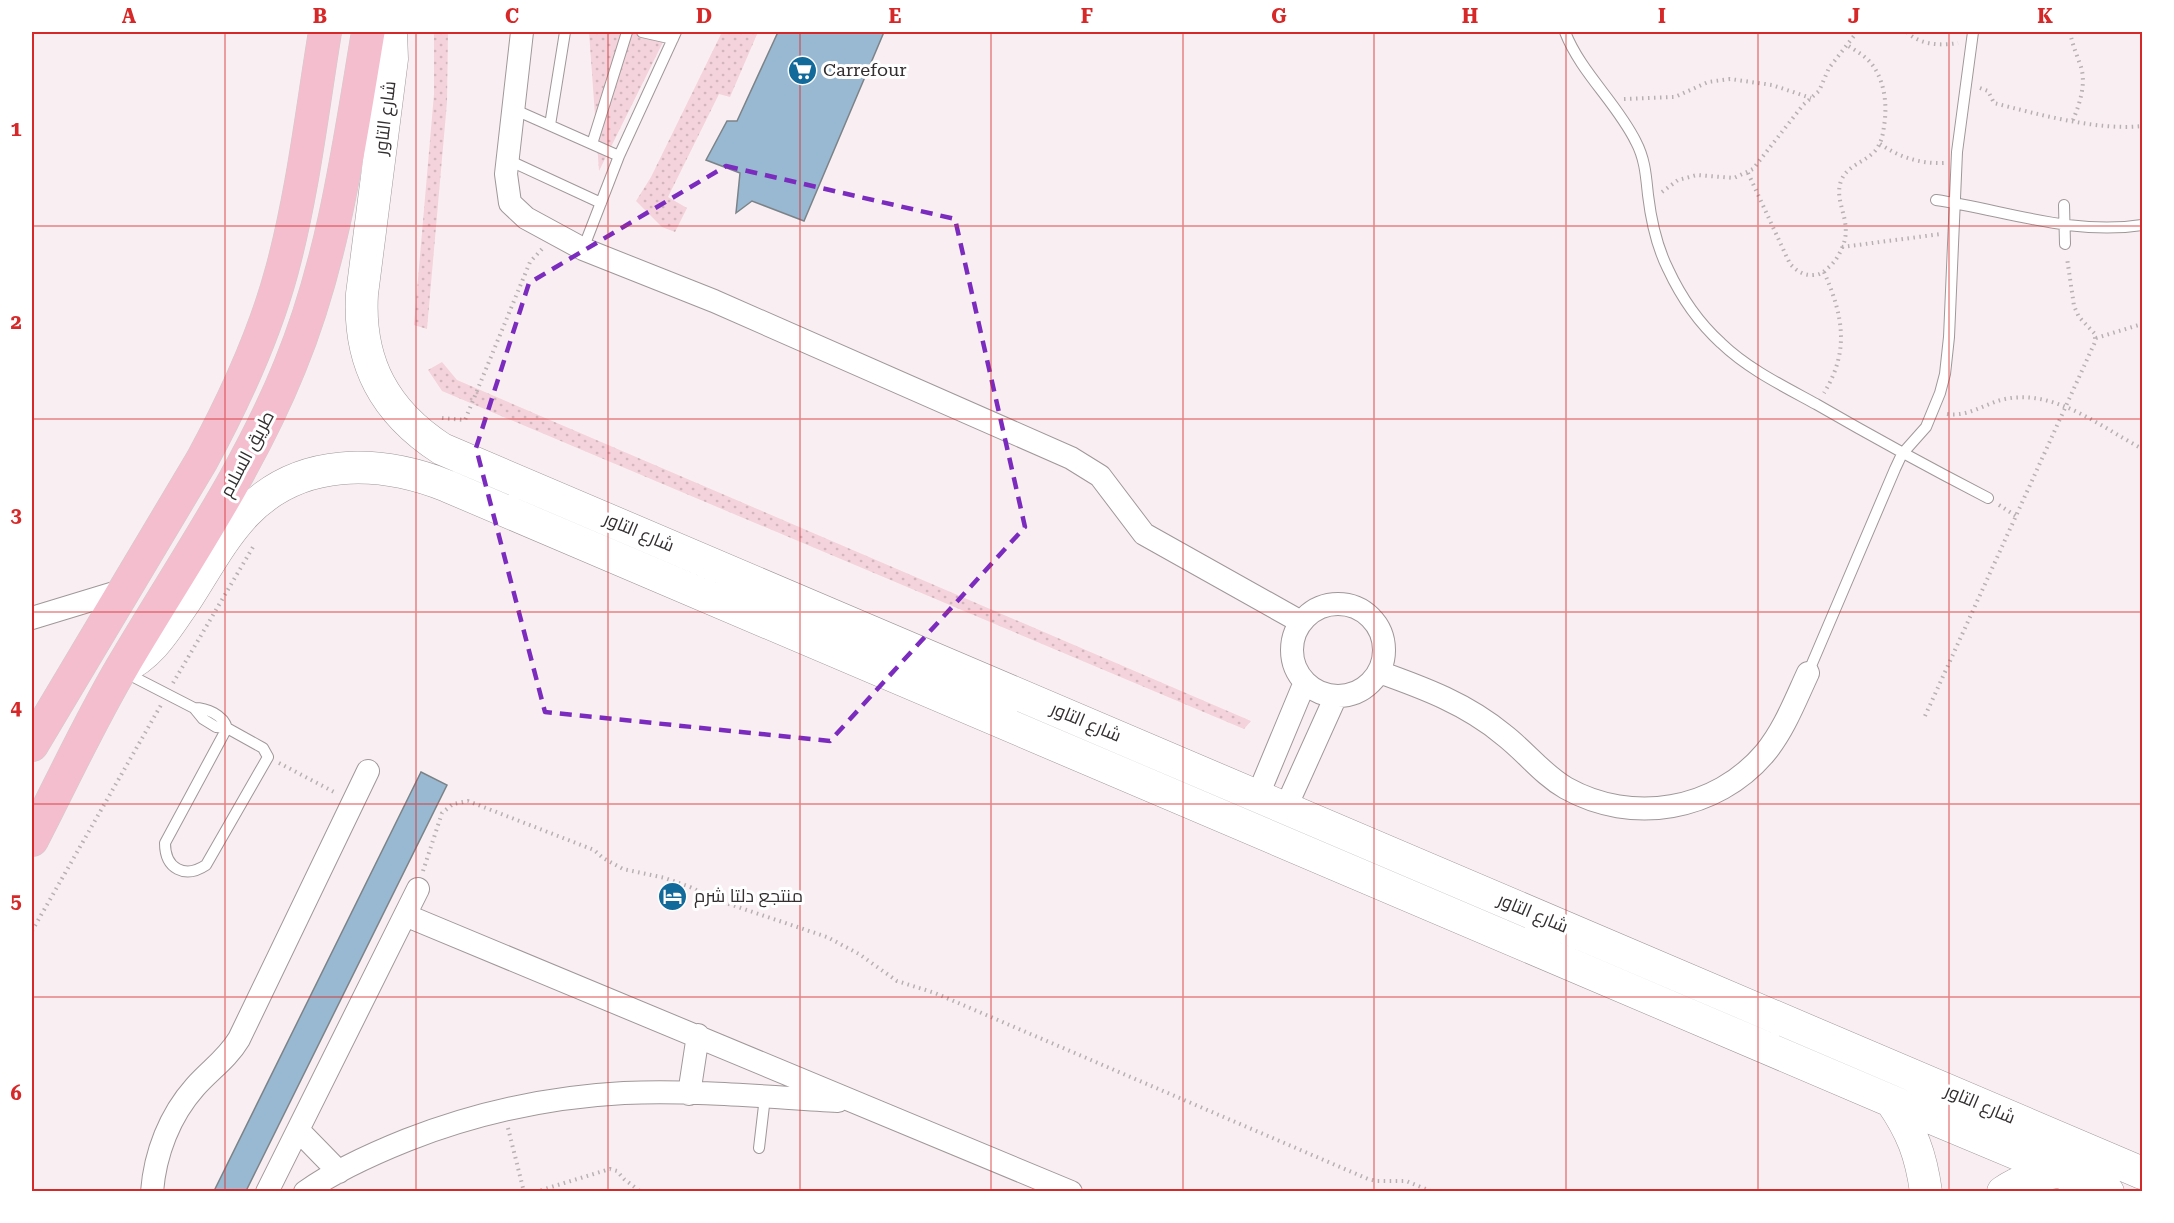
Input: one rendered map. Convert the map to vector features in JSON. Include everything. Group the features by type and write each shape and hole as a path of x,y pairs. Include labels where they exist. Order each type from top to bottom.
{"main road":[{"name":"طريق السلام","path":"32,745 222,423 252,358 270,311 292,232 325,32"},
{"name":"طريق السلام","path":"32,840 121,670 254,444 290,366 312,305 330,243 368,32"},
{"name":"شارع التاور","path":"391,32 392,59 362,294 362,330 370,364 387,398 411,427 426,439 442,449 493,471 2142,1173"},
{"name":"شارع التاور","path":"121,670 141,658 158,641 234,528 247,512 279,487 315,472 343,468 396,471 427,478 1891,1101 2108,1191"},
{"path":"480,500 493,471"},
{"path":"1528,947 1543,917"},
{"path":"1891,1101 1916,1144 1923,1168 1926,1191"},
{"path":"2003,1191 2017,1182 2061,1171"}],"street":[{"path":"522,32 506,174 510,203 526,218 583,249 714,301 1071,458 1100,476 1143,534 1301,622"},
{"path":"32,618 124,590"},
{"path":"1341,604 1356,608 1369,616 1379,628 1384,642 1384,658 1379,672 1361,690 1348,695 1324,694 1305,682 1295,667 1292,649 1294,636 1301,622 1312,612 1326,606 1341,604"},
{"path":"1379,672 1447,698 1472,712 1506,736 1537,766 1565,788 1600,803 1640,809 1660,808 1700,799 1718,791 1743,774 1765,753 1776,738 1808,673"},
{"path":"1272,801 1305,682"},
{"path":"1272,801 1336,696"},
{"path":"152,1191 157,1158 173,1119 195,1087 224,1060 239,1040 368,771"},
{"path":"267,1191 418,889"},
{"path":"405,915 1071,1191"},
{"path":"688,1094 698,1035"},
{"path":"305,1191 386,1149 426,1133 503,1110 547,1101 624,1093 854,1102"},
{"path":"298,1130 339,1172"}],"lane":[{"path":"550,125 565,32"},
{"path":"592,144 627,32"},
{"path":"583,249 619,156 674,35 642,32"},
{"path":"1565,32 1576,55 1637,144 1647,178 1658,244 1666,266 1683,297 1704,326 1738,358 1902,454 1988,498"},
{"path":"1808,673 1902,454 1926,427 1940,393 1948,356 1957,162 1973,35"},
{"path":"513,109 619,156"},
{"path":"508,160 600,203"},
{"path":"1936,200 2066,225 2095,228 2142,225"},
{"path":"2064,205 2065,244"},
{"path":"121,670 194,708 204,709 219,716 227,728 263,748 268,757 206,865 187,872 177,869 165,854 165,843 227,728"},
{"path":"759,1148 765,1097"}],"path":[{"path":"1650,205 1678,180 1697,175 1734,178 1753,169 1803,105 1819,91 1829,68 1857,32"},
{"path":"1907,32 1919,39 1937,44 1955,43 1973,35"},
{"path":"2070,32 2082,78 2079,107 2073,120"},
{"path":"1748,173 1790,264 1806,275 1824,272 1834,263 1842,247 1847,228 1839,194 1842,179 1851,166 1868,157 1880,144 1886,117 1882,86 1874,69 1866,59 1847,45"},
{"path":"1607,100 1676,97 1708,82 1730,79 1772,85 1812,98"},
{"path":"1988,91 1994,103 2073,120 2106,125 2142,126"},
{"path":"1880,144 1914,161 1957,162"},
{"path":"1842,247 1954,233"},
{"path":"426,439 441,418 465,420 530,262 553,234"},
{"path":"1925,716 2096,338 2093,331 2079,317 2074,306 2065,244"},
{"path":"1816,404 1832,381 1837,368 1842,334 1836,299 1824,272"},
{"path":"2096,338 2142,324"},
{"path":"1934,410 1962,414 2006,399 2042,398 2066,407 2139,447"},
{"path":"268,757 353,803"},
{"path":"418,889 442,813 453,804 468,801 594,850 623,869 665,878 720,901 827,937 859,954 897,981 935,993 1368,1179 1388,1182 1406,1180 1433,1191"},
{"path":"503,1110 524,1191"},
{"path":"535,1191 610,1169 621,1173 624,1179 641,1191"}],"highlighted area":[{"path":"726,166 955,219 1025,527 830,741 545,712 476,448 529,283"}],"shaded area":[{"path":"434,32 448,32 447,102 427,329 414,325 434,94"},
{"path":"589,32 668,32 599,171"},
{"path":"722,32 758,32 730,97 719,94 668,197 687,208 675,232 662,227 636,201 651,177"},
{"path":"442,362 457,380 1251,721 1244,729 442,391 428,370"}],"building":[{"path":"778,32 884,32 804,221 752,201 736,213 740,173 706,160 727,121 737,121"},
{"path":"421,772 447,785 246,1191 214,1191"}],"place":[{"name":"Carrefour","path":"802,70"},
{"name":"منتجع دلتا شرم","path":"673,896"}]}
